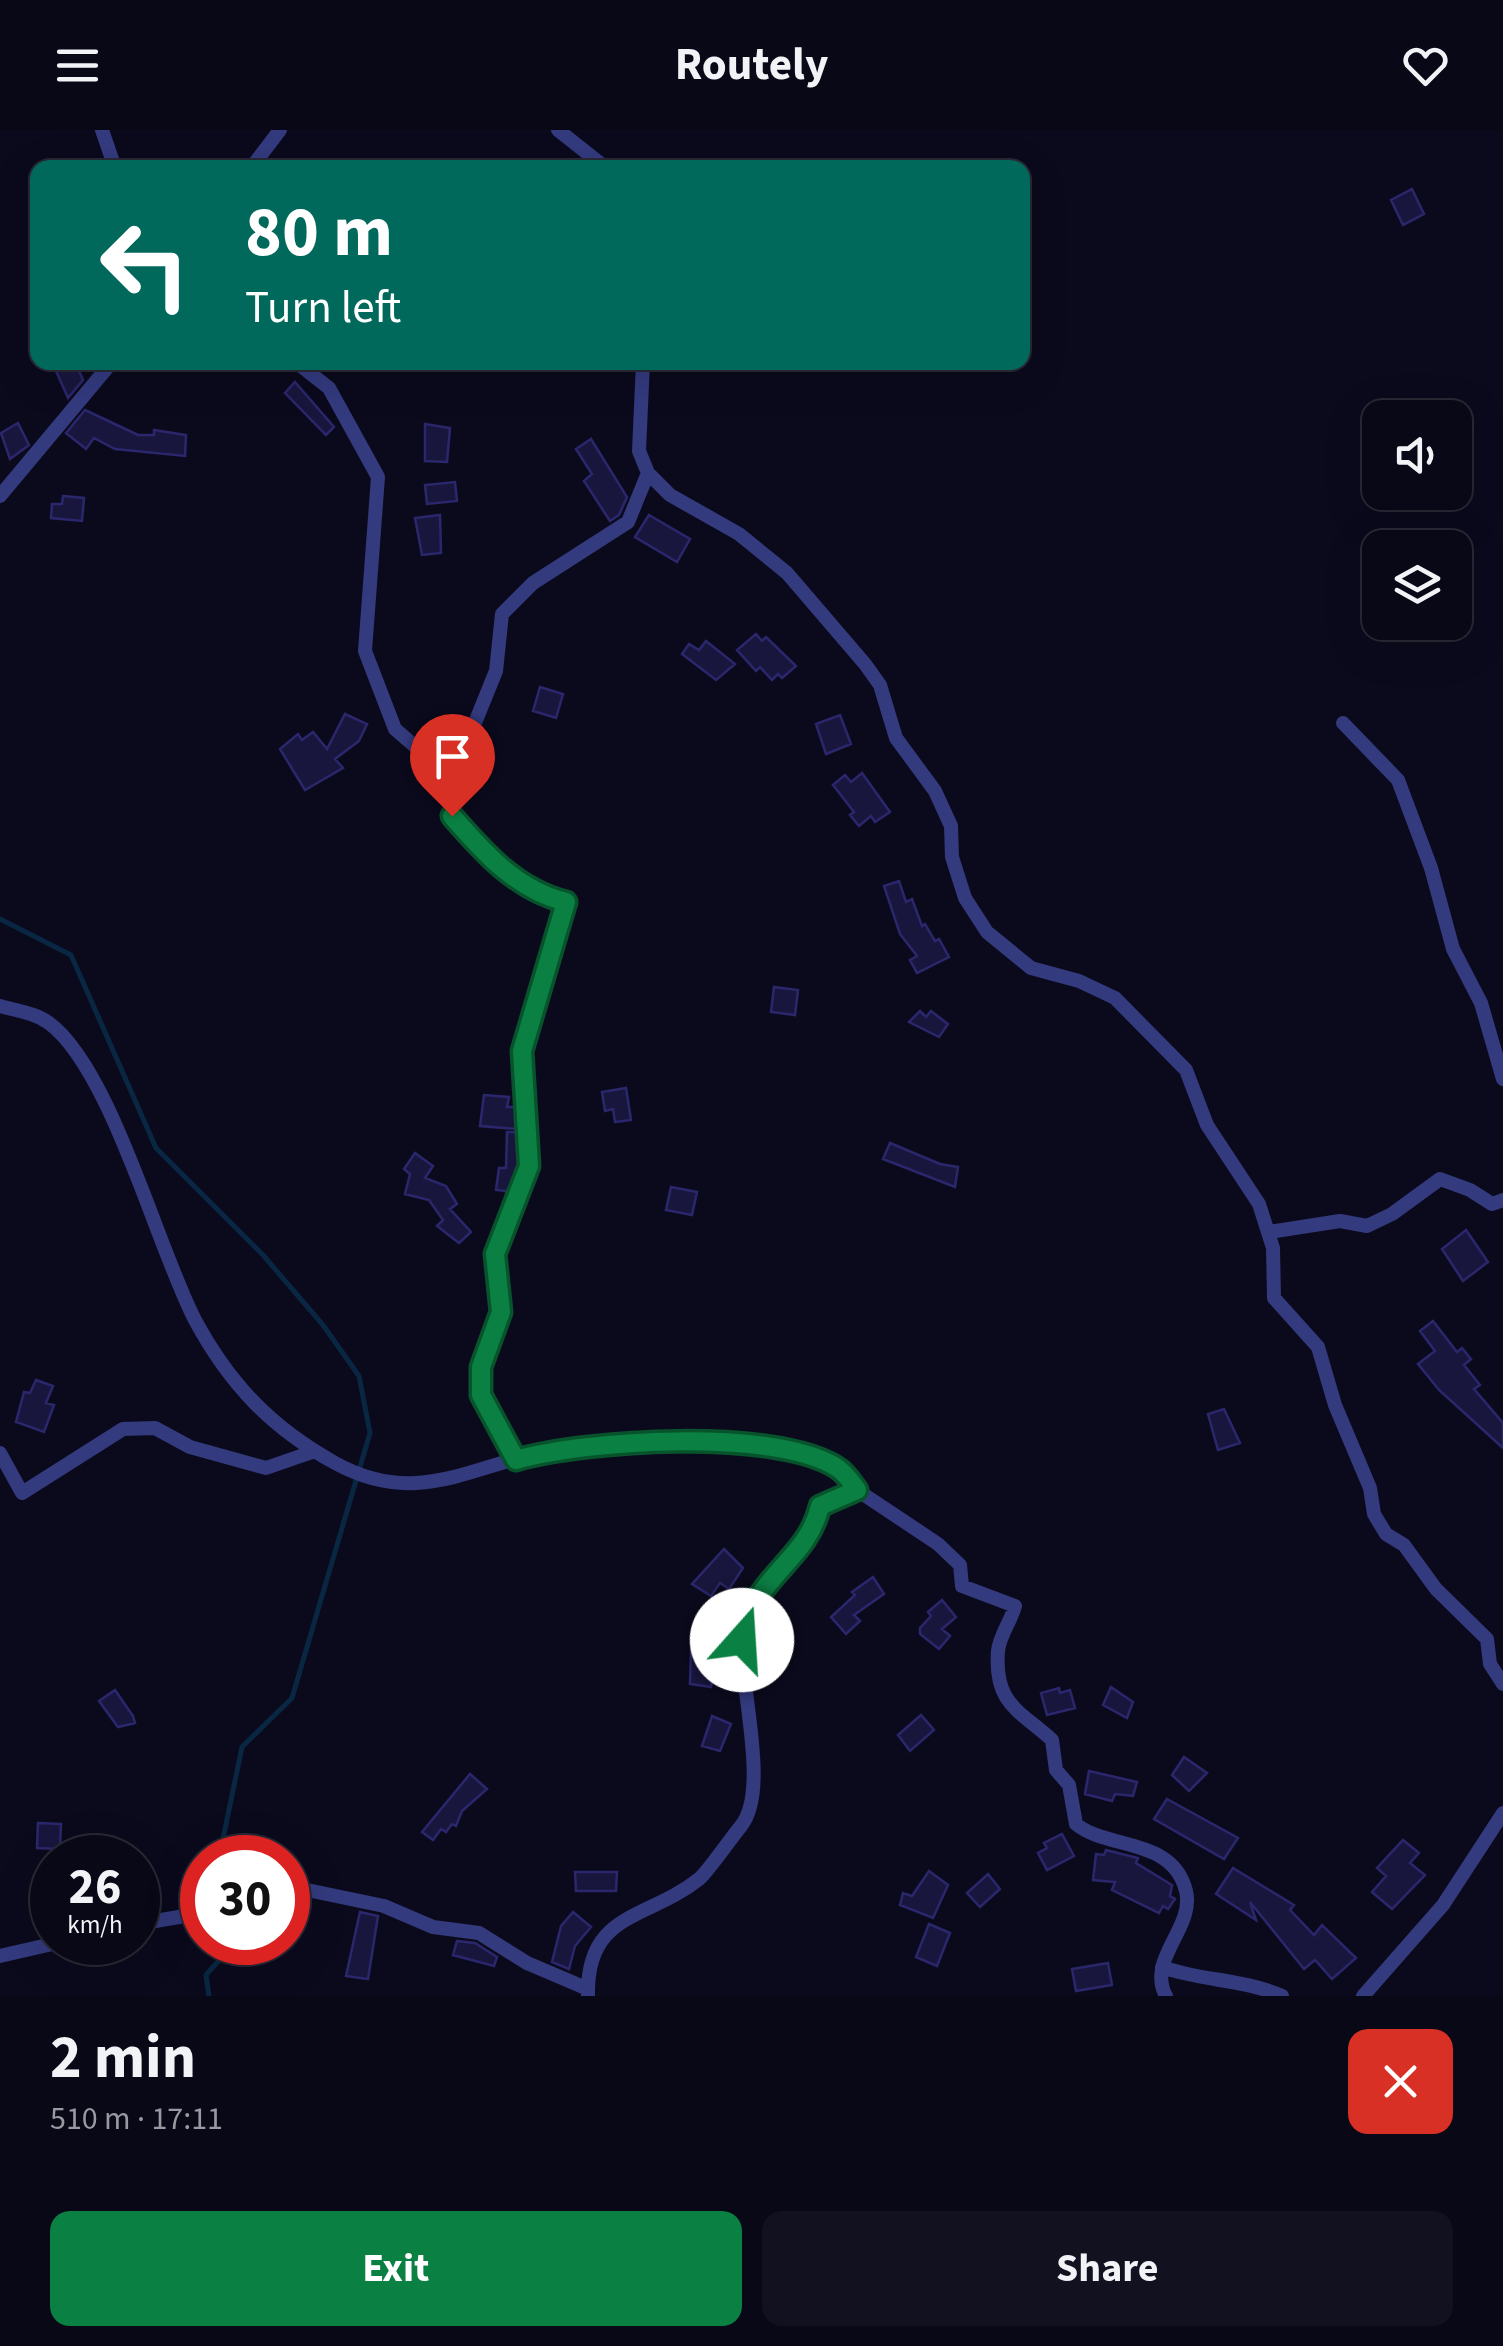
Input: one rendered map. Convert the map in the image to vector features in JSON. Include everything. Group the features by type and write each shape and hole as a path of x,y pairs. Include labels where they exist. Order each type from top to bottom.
{"street":[{"path":"102,130 112,160"},
{"path":"257,160 280,130"},
{"path":"558,130 596,160"},
{"path":"0,496 105,370"},
{"path":"306,370 329,388 378,477 365,651 395,729 456,781"},
{"path":"643,370 639,451 648,474 670,495 739,534 787,572 862,660 880,685 893,732 935,791 951,826 952,858 971,910 1015,959 1115,998 1191,1079 1201,1113 1252,1193 1269,1232 1274,1298 1318,1347 1335,1405 1370,1488 1374,1514 1386,1534 1404,1545 1436,1589 1487,1640 1490,1664 1503,1684"},
{"path":"516,1460 481,1395 481,1367 501,1312 495,1254 529,1166 522,1051 566,902 540,896 480,848 452,816 456,781 470,725 496,671 502,614 533,583 628,522 648,474"},
{"path":"1343,724 1398,780 1431,868 1454,950 1480,1004 1503,1079"},
{"path":"0,1006 46,1020 76,1052 100,1093 204,1336 269,1422 315,1450 372,1482 386,1484 431,1484 516,1460 588,1446 741,1443 804,1454 838,1468 857,1490 938,1544 960,1565 962,1586 1015,1606 997,1648 1000,1691 1010,1708 1052,1740 1056,1770 1069,1784 1076,1824 1089,1835 1139,1844 1170,1866 1186,1891 1182,1924 1162,1966 1166,1996"},
{"path":"1269,1232 1306,1230 1340,1222 1367,1226 1392,1214 1440,1179 1470,1190 1492,1204 1503,1200"},
{"path":"0,1453 22,1493 124,1428 155,1428 190,1446 266,1468 315,1450"},
{"path":"310,1891 384,1906 433,1927 479,1933 527,1963 588,1993 594,1950 606,1934 636,1912 695,1882 744,1822 754,1792 752,1733 742,1687 742,1640 748,1613 766,1583 812,1532 820,1506 857,1490"},
{"path":"1364,1996 1443,1905 1503,1814"},
{"path":"0,1956 30,1949"},
{"path":"1162,1966 1213,1981 1261,1986 1282,1996"}],"building":[{"path":"1412,189 1424,214 1403,225 1391,200"},
{"path":"56,370 79,370 83,380 68,398"},
{"path":"295,382 334,427 326,435 285,393"},
{"path":"85,410 138,435 154,435 154,430 186,435 185,456 115,449 94,438 86,449 66,433"},
{"path":"18,423 29,445 10,459 1,433"},
{"path":"425,424 450,428 447,462 425,461"},
{"path":"591,439 627,497 619,515 610,521 584,481 592,474 576,449"},
{"path":"455,482 457,501 427,504 425,485"},
{"path":"63,496 84,498 82,521 51,518 52,504 62,504"},
{"path":"440,515 441,553 422,555 415,518"},
{"path":"649,515 690,539 677,562 635,537"},
{"path":"756,634 762,641 766,637 796,666 782,678 778,674 772,680 760,667 756,671 737,650"},
{"path":"706,641 735,664 716,680 682,654 689,644 699,650"},
{"path":"540,687 563,694 556,718 533,711"},
{"path":"345,714 367,724 359,741 335,759 343,768 305,790 280,749 298,734 302,740 313,732 327,749"},
{"path":"840,715 851,744 826,754 816,724"},
{"path":"862,773 890,812 875,822 871,816 859,826 850,815 854,812 833,785 845,775 851,782"},
{"path":"899,881 906,902 912,899 922,926 925,924 935,941 939,939 949,957 917,973 910,960 917,956 900,934 884,886"},
{"path":"774,987 798,990 795,1015 771,1012"},
{"path":"920,1011 926,1017 931,1011 948,1024 939,1037 909,1022"},
{"path":"626,1088 631,1120 615,1122 613,1109 605,1111 602,1092"},
{"path":"484,1095 509,1097 507,1107 515,1107 516,1129 480,1126"},
{"path":"507,1132 516,1132 518,1164 506,1197 506,1191 496,1190 499,1168 506,1168"},
{"path":"890,1143 940,1164 958,1167 955,1187 883,1159"},
{"path":"415,1153 433,1166 425,1178 446,1186 457,1204 450,1209 471,1232 459,1243 437,1226 443,1220 429,1200 405,1194 410,1174 404,1169"},
{"path":"671,1187 697,1192 692,1215 666,1210"},
{"path":"1466,1230 1488,1262 1463,1281 1442,1249"},
{"path":"1433,1321 1457,1352 1462,1348 1471,1359 1464,1365 1480,1385 1474,1389 1503,1423 1503,1448 1439,1390 1418,1364 1435,1351 1420,1331"},
{"path":"36,1380 53,1386 46,1403 54,1405 44,1432 16,1422 24,1392 30,1393"},
{"path":"1224,1409 1240,1443 1218,1450 1208,1414"},
{"path":"724,1549 743,1568 729,1589 720,1583 711,1596 692,1584"},
{"path":"873,1577 884,1594 854,1615 860,1621 846,1634 831,1617 855,1595 852,1592"},
{"path":"942,1600 956,1617 942,1629 950,1636 939,1649 920,1634 920,1628 931,1616 928,1612"},
{"path":"691,1651 716,1654 711,1687 690,1684"},
{"path":"1111,1687 1133,1702 1127,1718 1103,1705"},
{"path":"1059,1688 1060,1693 1070,1690 1075,1708 1047,1715 1041,1693"},
{"path":"115,1690 135,1723 118,1727 99,1701"},
{"path":"921,1715 934,1730 910,1751 898,1735"},
{"path":"712,1716 731,1724 720,1751 702,1746"},
{"path":"1184,1757 1207,1773 1189,1791 1172,1775"},
{"path":"1089,1771 1137,1782 1133,1796 1115,1794 1112,1801 1085,1794"},
{"path":"470,1774 487,1789 462,1811 456,1826 452,1824 446,1832 441,1829 433,1840 422,1832"},
{"path":"1167,1799 1238,1838 1224,1859 1154,1819"},
{"path":"38,1823 61,1824 61,1835 38,1835"},
{"path":"1062,1834 1074,1856 1047,1870 1038,1853 1047,1848 1044,1843"},
{"path":"1403,1840 1419,1853 1410,1863 1425,1875 1392,1909 1372,1892 1386,1876 1377,1868"},
{"path":"1106,1850 1138,1858 1136,1863 1172,1885 1170,1896 1175,1899 1168,1909 1163,1906 1159,1913 1112,1890 1115,1882 1093,1880 1096,1854 1104,1855"},
{"path":"1233,1868 1294,1905 1290,1910 1314,1935 1322,1925 1356,1958 1332,1979 1315,1960 1304,1969 1250,1902 1256,1920 1216,1894"},
{"path":"929,1871 948,1885 933,1918 900,1905 903,1893 912,1896"},
{"path":"575,1872 617,1872 616,1891 576,1891"},
{"path":"988,1874 1000,1889 980,1907 967,1893"},
{"path":"360,1912 378,1916 368,1979 346,1976"},
{"path":"573,1912 591,1927 575,1946 569,1969 552,1962 561,1926"},
{"path":"929,1924 950,1933 937,1966 916,1957"},
{"path":"457,1941 475,1943 497,1957 494,1966 453,1955"},
{"path":"1108,1963 1112,1985 1076,1991 1072,1969"}],"waterway":[{"path":"0,919 71,955 156,1148 263,1255 323,1325 359,1376 370,1433 292,1698 242,1747 224,1835"},
{"path":"209,1996 206,1975 215,1965"}],"route":[{"path":"452,816 506,872 540,896 566,902 522,1051 529,1166 495,1254 501,1312 481,1367 481,1395 516,1460 588,1446 741,1443 804,1454 838,1468 857,1490 820,1506 812,1532 754,1599 742,1640"}]}
